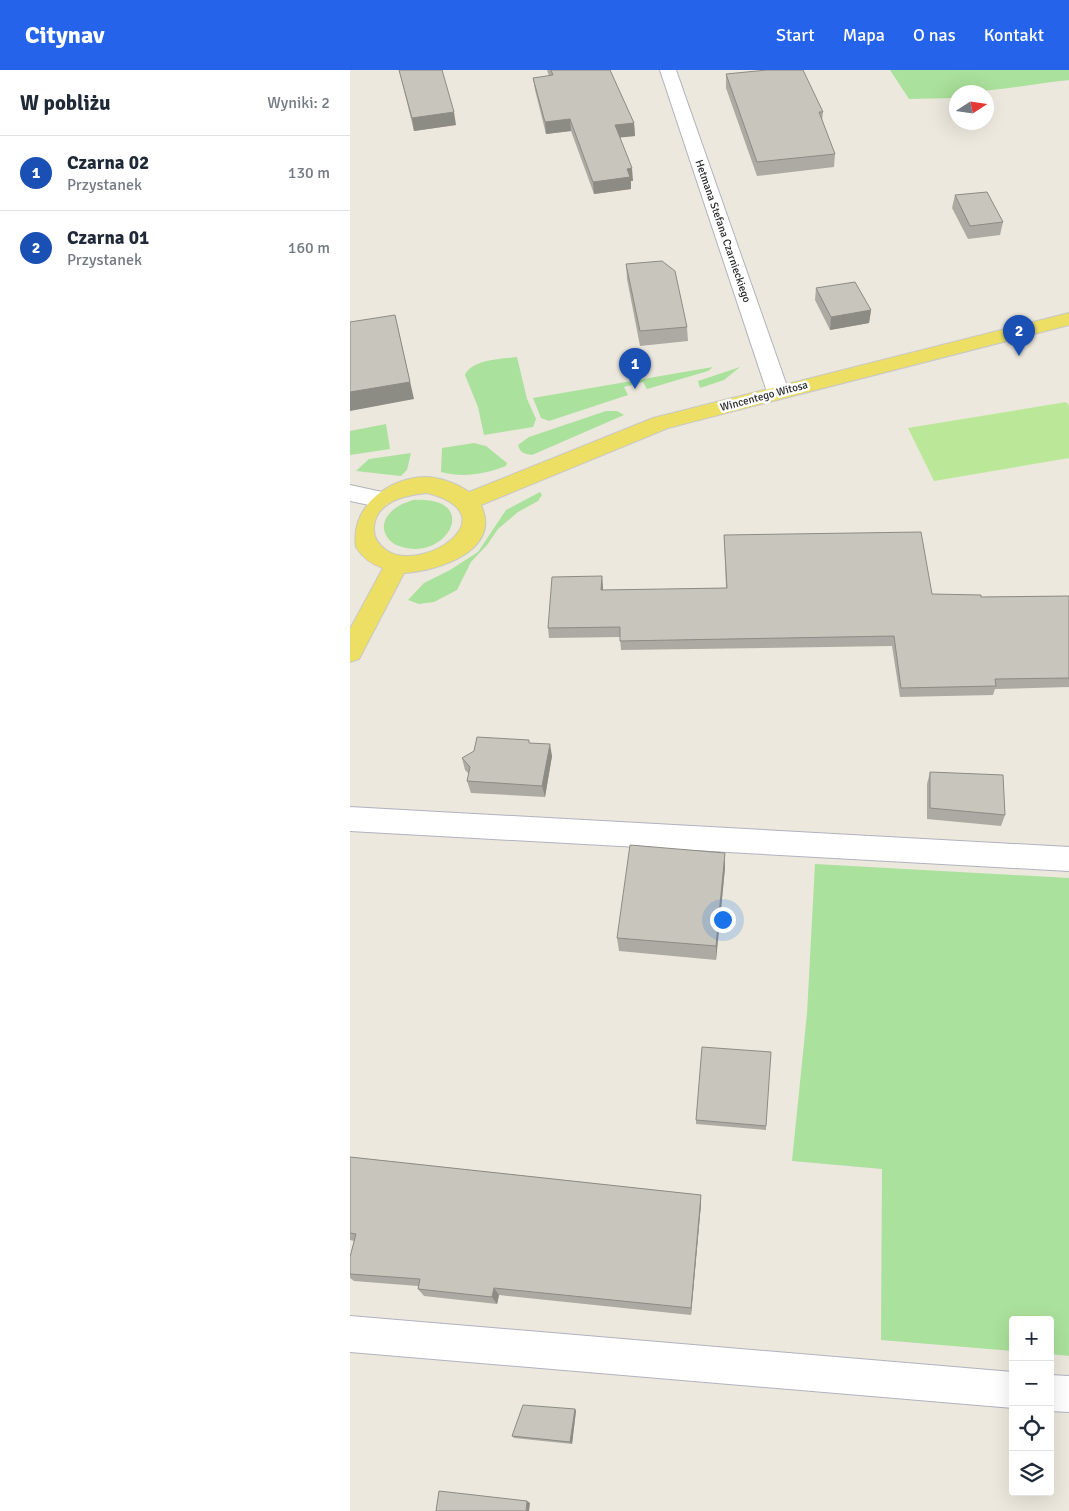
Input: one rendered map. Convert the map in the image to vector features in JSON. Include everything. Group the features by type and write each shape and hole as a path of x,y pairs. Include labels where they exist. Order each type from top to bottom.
{"main road":[{"name":"Wincentego Witosa","path":"468,501 661,423 1069,320"},
{"path":"427,485 451,490 468,501 475,514 474,527 467,540 454,552 437,561 417,565 397,564 380,558 369,549 362,537 362,524 367,511 379,499 394,491 427,485"},
{"path":"350,652 397,564"}],"street":[{"name":"Hetmana Stefana Czarnieckiego","path":"668,70 778,392"},
{"path":"350,494 379,499"},
{"path":"350,819 1069,859"},
{"path":"350,1334 1009,1390"},
{"path":"1054,1393 1069,1394"}],"green space":[{"path":"890,70 1069,70 1069,80 994,89 994,85 949,85 949,98 909,99"},
{"path":"517,357 527,399 536,419 533,427 484,435 478,407 465,375 474,366 481,363"},
{"path":"713,367 708,371 647,389 643,382 624,387 628,395 549,421 541,418 533,398"},
{"path":"740,367 724,380 700,388 698,381"},
{"path":"1066,402 1069,406 1069,458 934,481 908,428"},
{"path":"606,411 617,411 624,415 532,455 523,453 519,448 518,445 529,437"},
{"path":"386,424 390,449 350,455 350,431"},
{"path":"474,443 486,446 507,463 506,466 474,474 458,475 441,472 442,448"},
{"path":"411,453 407,470 401,476 356,471 369,459"},
{"path":"540,492 542,495 538,501 518,512 498,529 487,545 471,562 457,590 434,602 419,604 408,600 424,583 450,570 478,552 506,510"},
{"path":"413,500 435,502 447,508 452,518 450,528 443,538 431,546 416,549 399,546 387,537 385,532 384,523 390,513"},
{"path":"815,864 1069,878 1069,1356 1054,1354 1054,1316 1009,1316 1009,1351 881,1340 882,1169 792,1161 807,1014"}],"building":[{"path":"399,70 442,70 454,112 412,118"},
{"path":"551,70 610,70 634,123 615,125 632,168 627,169 630,177 593,182 570,119 545,122 533,78 553,75"},
{"path":"767,70 803,70 823,112 819,112 835,154 757,162 726,74"},
{"path":"987,192 1003,222 970,226 955,195"},
{"path":"662,261 675,271 687,327 640,331 626,264"},
{"path":"855,282 871,310 831,317 816,288"},
{"path":"395,315 410,382 350,392 350,322"},
{"path":"921,532 932,594 981,595 981,597 1069,596 1069,678 995,679 996,686 901,688 894,636 620,641 620,627 548,628 552,577 602,576 601,590 727,588 724,535"},
{"path":"477,737 529,740 529,743 550,744 542,786 467,781 470,767 462,758 474,751"},
{"path":"930,772 1003,775 1005,815 930,808"},
{"path":"630,845 725,853 716,946 617,938"},
{"path":"702,1047 771,1052 766,1126 696,1120"},
{"path":"350,1157 701,1195 691,1308 494,1288 492,1297 418,1289 420,1279 350,1274 350,1257 356,1234 350,1233"},
{"path":"523,1405 575,1409 570,1442 512,1436"},
{"path":"439,1491 527,1501 526,1511 436,1511"}],"place":[{"name":"Czarna 01","path":"1019,356"},
{"name":"Czarna 02","path":"635,389"}]}
